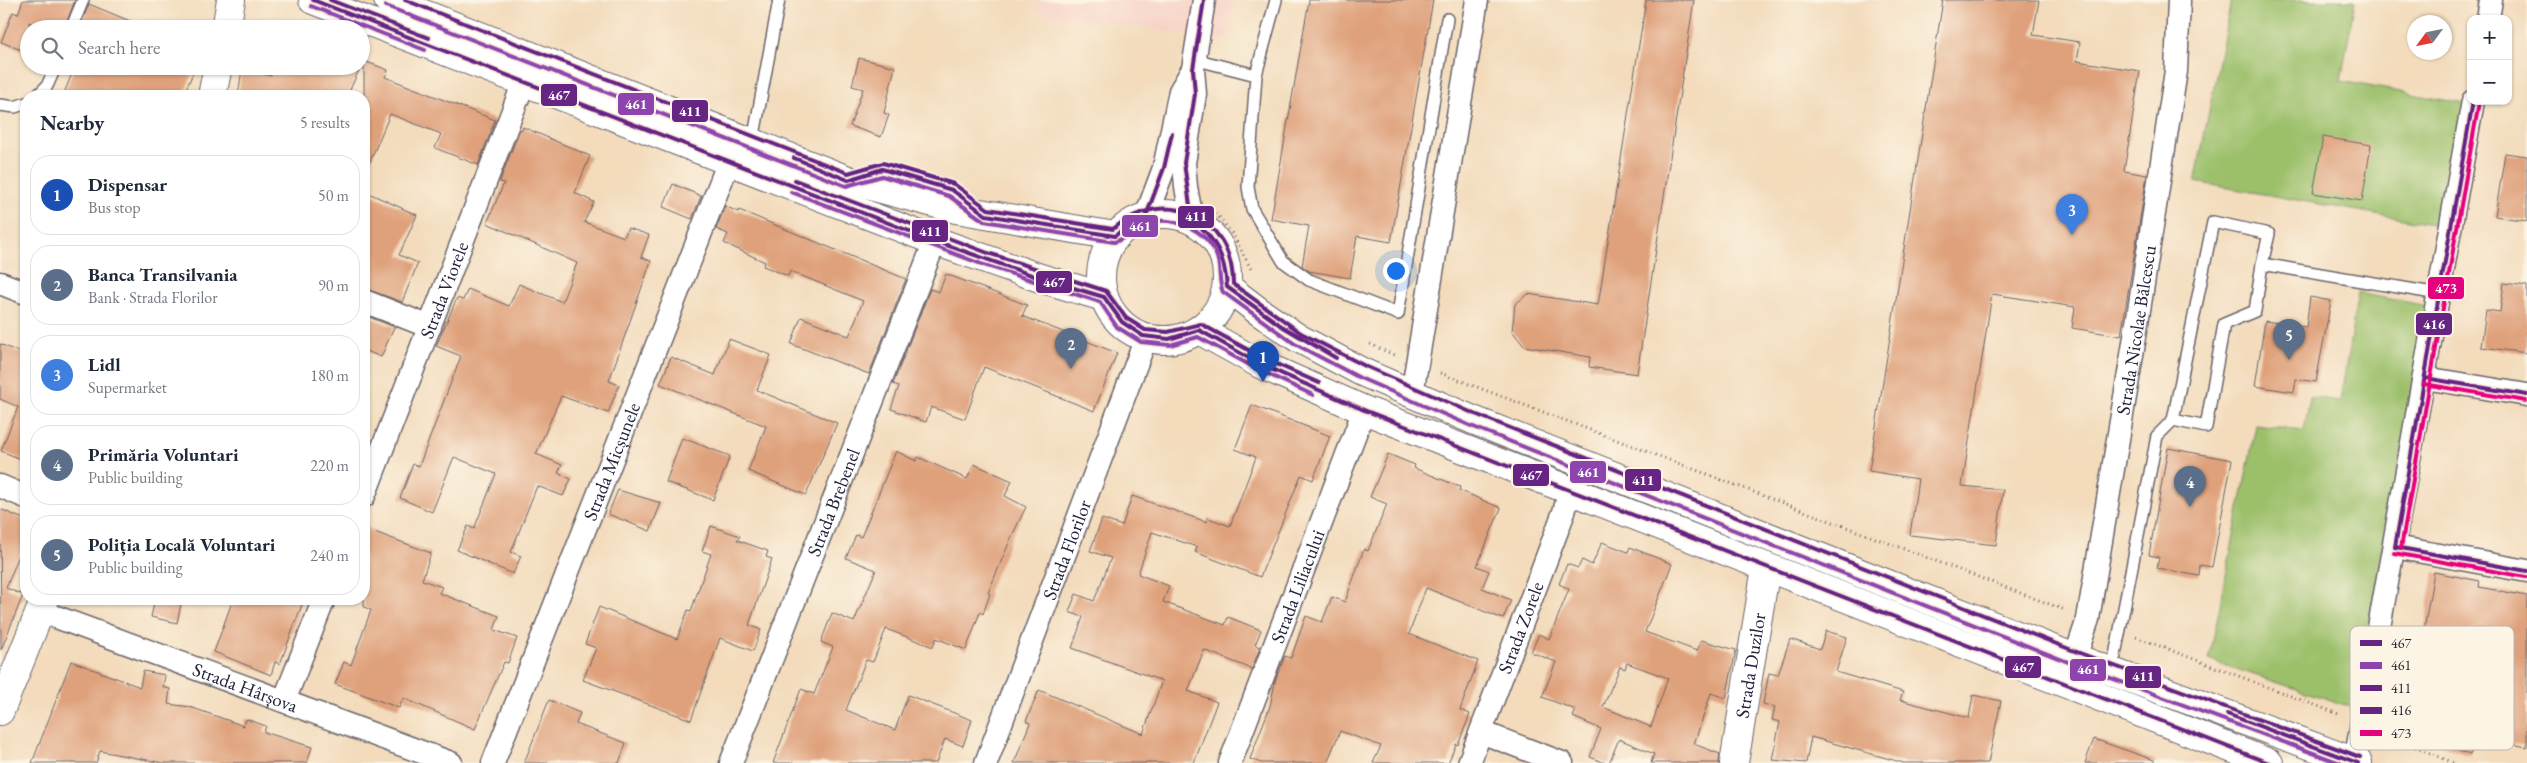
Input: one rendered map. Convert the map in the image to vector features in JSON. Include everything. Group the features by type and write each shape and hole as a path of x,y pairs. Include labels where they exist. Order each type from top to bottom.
{"main road":[{"path":"228,20 232,0"},
{"path":"313,0 364,20"},
{"path":"388,0 753,141 848,180 956,209 1116,236"},
{"path":"370,22 935,241 1040,278 1104,297"},
{"path":"213,90 216,75"},
{"path":"1162,214 1202,215 1208,232 1220,248 1226,267 1227,287 1221,304 1212,318 1198,330 1182,338 1164,340 1146,338 1128,329 1113,315 1104,297 1101,281 1102,265 1107,250 1116,236 1129,224 1146,216 1162,214"},
{"path":"1227,287 1261,314 1298,338 1412,394 2075,658 2357,763"},
{"path":"1198,330 1260,364 1364,410 2269,763"},
{"name":"Strada Duzilor","path":"1734,763 1766,568"},
{"path":"0,711 6,681 42,605"}],"street":[{"path":"1202,215 1186,187 1184,163 1195,94 1194,64 1204,0"},
{"path":"1412,394 1477,0"},
{"name":"Strada Nicolae Bălcescu","path":"2075,658 2088,619 2132,359 2176,72 2179,0"},
{"path":"2489,15 2491,0"},
{"path":"1146,216 1164,168 1180,91 1194,64"},
{"name":"Strada Viorele","path":"370,481 524,82"},
{"path":"2381,626 2472,105"},
{"name":"Strada Micșunele","path":"493,763 729,161"},
{"name":"Strada Brebenel","path":"731,763 935,241"},
{"path":"0,283 20,291"},
{"path":"370,303 430,327"},
{"name":"Strada Florilor","path":"986,763 1146,338"},
{"path":"2425,378 2527,395"},
{"name":"Strada Liliacului","path":"1230,763 1364,410"},
{"path":"0,486 20,494"},
{"name":"Strada Zorele","path":"1469,763 1564,512 1570,491"},
{"path":"2395,547 2527,571"},
{"name":"Strada Hârșova","path":"42,605 451,763"},
{"path":"284,700 322,605"},
{"path":"1481,732 1562,763"},
{"path":"2357,763 2359,750"}],"lane":[{"path":"75,20 83,0"},
{"path":"753,141 779,0"},
{"path":"1276,0 1256,75 1248,187 1252,209 1283,261 1309,280 1398,314 1447,19"},
{"path":"1194,64 1256,75"},
{"path":"43,90 52,75"},
{"path":"0,105 15,107 20,105"},
{"path":"2112,672 2157,436 2174,420 2213,222 2269,234 2262,264 2256,311 2224,324 2206,427 2174,420"},
{"path":"2262,264 2439,294"}],"path":[{"path":"1202,215 1233,235 1255,276"},
{"path":"1366,343 1417,365 2088,619"},
{"path":"2119,631 2350,719"},
{"path":"2424,750 2454,763"}],"shaded area":[{"path":"1039,0 1233,0 1227,40 1036,12"}],"green space":[{"path":"2231,0 2355,0 2341,81 2466,104 2443,226 2195,182"},
{"path":"2358,293 2428,306 2369,626 2350,626 2350,707 2209,660 2256,425 2304,431 2310,397 2340,401"}],"building":[{"path":"23,0 75,0 67,20 20,20 20,49 1,42 13,12 18,14"},
{"path":"1309,0 1433,0 1391,242 1357,236 1350,278 1309,271 1302,266 1309,226 1271,219"},
{"path":"1646,0 1694,0 1637,374 1589,367 1590,357 1524,346 1512,331 1515,304 1528,294 1598,305"},
{"path":"1943,0 2039,0 2033,35 2080,42 2077,61 2140,71 2124,171 2147,175 2121,336 2072,328 2075,307 1992,294 1962,486 2003,490 1996,545 1910,535 1918,479 1869,471"},
{"path":"89,4 128,20 83,20"},
{"path":"859,58 895,67 884,113 889,115 881,137 850,126 863,89 852,86"},
{"path":"370,63 388,70 385,77 495,120 478,165 435,148 441,134 390,114 370,162 370,90 364,90 364,75 370,75"},
{"path":"71,75 192,75 186,90 65,90"},
{"path":"241,75 357,75 350,90 239,90"},
{"path":"523,127 590,156 575,193 594,202 584,222 624,237 628,228 649,235 641,257 651,261 609,381 619,385 608,413 561,396 536,454 562,465 558,473 571,479 563,496 537,486 511,552 521,556 513,574 457,550 468,526 474,529 496,474 454,457 432,512 400,498 413,464 419,466 461,356 436,346 457,298 463,300 468,289 509,306 519,284 562,302 577,263 487,223 504,183 500,182 502,175 520,129 522,130"},
{"path":"2323,137 2371,145 2362,201 2313,193"},
{"path":"2505,153 2527,156 2527,221 2495,216"},
{"path":"673,184 701,196 692,219 663,207"},
{"path":"370,194 417,215 399,255 418,263 402,302 370,290"},
{"path":"725,206 738,212 739,210 906,279 869,374 791,344 801,317 849,336 863,301 790,271 788,276 763,266 765,262 724,243 728,234 716,229"},
{"path":"946,274 1027,305 1022,316 1117,353 1094,411 984,367 965,419 931,407 926,422 891,409 899,386 893,384 930,289 939,292"},
{"path":"2504,283 2527,286 2527,353 2481,347 2486,310 2500,312"},
{"path":"2310,297 2331,301 2316,382 2296,379 2294,392 2255,386 2265,321 2306,327"},
{"path":"370,317 394,327 381,357 370,352"},
{"path":"729,339 771,355 757,390 837,423 806,495 748,471 766,426 660,384 671,357 715,375"},
{"path":"0,344 20,352 20,459 1,451 18,407 0,399"},
{"path":"1252,405 1330,436 1313,480 1301,475 1260,577 1195,552 1197,547 1152,532 1138,574 1169,586 1163,602 1225,625 1228,617 1261,630 1255,645 1260,647 1252,669 1204,650 1188,691 1217,702 1194,763 1014,763 1030,723 1026,721 1039,690 1143,734 1162,681 1072,648 1083,617 1069,612 1076,594 1094,601 1111,558 1090,551 1102,519 1122,526 1132,496 1207,522 1208,518 1230,526 1256,457 1235,449"},
{"path":"682,438 730,456 713,500 666,482"},
{"path":"2168,448 2232,460 2212,567 2200,565 2199,576 2157,568 2159,557 2149,555"},
{"path":"896,451 916,461 918,457 967,479 974,464 1012,481 1005,496 1026,507 1011,538 988,593 990,594 983,614 980,612 966,650 936,638 933,647 886,629 873,662 866,660 846,710 895,730 908,695 972,720 963,746 945,739 936,763 773,763 801,689 814,694 833,647 821,642 832,613 854,622 876,570 846,558 856,535 861,537"},
{"path":"1388,454 1415,465 1414,468 1460,487 1459,490 1501,508 1477,566 1489,571 1482,588 1511,600 1503,619 1426,588 1409,634 1478,661 1460,710 1470,714 1458,745 1456,744 1448,763 1373,763 1381,746 1340,731 1327,763 1261,763 1250,759 1270,706 1276,678 1285,656 1291,658 1306,616 1322,622 1332,597 1345,602 1364,549 1368,551 1387,504 1370,497"},
{"path":"618,490 661,503 650,531 608,514"},
{"path":"0,509 20,517 20,553 6,588 20,594 20,602 1,650"},
{"path":"711,526 740,536 737,540 768,551 766,557 772,559 749,625 761,630 753,651 720,638 691,720 583,680 596,648 585,644 599,607 677,639 688,610 691,611 711,554 702,551"},
{"path":"370,530 431,553 422,580 442,587 439,593 499,616 494,630 517,638 508,663 504,662 475,729 403,698 399,708 335,684 344,662 351,665 371,610 364,607 364,605 370,605"},
{"path":"1602,542 1628,552 1630,547 1672,564 1645,632 1697,651 1701,640 1736,650 1726,698 1711,693 1694,744 1720,754 1719,763 1651,763 1654,754 1619,739 1609,763 1605,763 1590,757 1601,729 1573,717 1576,710 1542,697 1556,662 1531,652 1539,634 1549,639 1569,589 1559,584 1567,564 1578,568 1582,560 1592,565","holes":["1627,663 1668,678 1651,727 1603,707 1620,667 1625,669"]},
{"path":"2434,572 2480,581 2479,587 2527,596 2527,747 2514,745 2514,626 2425,626"},
{"path":"154,605 181,605 177,623 151,617"},
{"path":"231,605 302,605 280,664 275,662 271,675 214,652"},
{"path":"1826,631 1847,637 1836,672 1903,692 1900,700 1969,718 1973,695 2001,701 1988,763 1904,763 1811,737 1806,763 1772,760 1780,722 1772,720 1775,707 1763,704 1769,673 1778,675 1790,639 1820,649"},
{"path":"71,661 140,687 143,671 165,675 163,687 170,689 168,704 190,707 244,726 246,719 266,726 264,732 312,747 307,763 163,763 100,751 96,763 32,763"},
{"path":"549,700 580,713 576,724 626,743 619,763 524,763"},
{"path":"2094,739 2154,760 2154,763 2085,763"},
{"path":"2456,750 2472,750 2470,755"}],"transit line":[{"name":"467","path":"313,0 365,20"},
{"name":"411","path":"330,0 429,38"},
{"name":"411","path":"405,0 848,173 883,163 954,184 988,209 1113,229 1133,216 1154,209 1174,209 1192,215 1209,225 1222,241 1230,260 1233,284 1301,333 1365,366 1475,414 2077,652 2360,757"},
{"name":"467","path":"1204,0 1193,69 1195,94 1184,163 1192,220 1207,234 1218,249 1224,266 1227,287 1280,325 1336,358"},
{"name":"461","path":"311,6 347,20"},
{"name":"461","path":"386,6 846,186 882,176 949,196 984,221 1114,242 1123,239 1138,227 1147,223 1157,221 1179,223 1198,232 1213,247 1218,261 1223,292 1295,344 1360,378 1471,426 2073,664 2340,763"},
{"name":"467","path":"370,22 935,241 1040,278 1104,297 1122,322 1143,336 1169,339 1199,330 1260,364 1364,410 2269,763"},
{"name":"461","path":"370,29 425,50"},
{"name":"416","path":"2395,547 2472,105"},
{"name":"473","path":"2401,548 2478,105"},
{"name":"467","path":"794,158 848,180 882,169 952,190 986,215 1115,236 1129,224 1146,216 1164,168 1172,133"},
{"name":"411","path":"795,180 988,253 1106,291 1126,318 1145,330 1168,332 1201,324 1263,358 1319,383"},
{"name":"461","path":"791,192 984,265 1100,302 1117,327 1141,342 1170,345 1198,337 1257,369 1313,395"},
{"name":"416","path":"2425,378 2527,395"},
{"name":"473","path":"2424,384 2526,401"},
{"name":"416","path":"2395,547 2527,571"},
{"name":"473","path":"2394,553 2526,577"},
{"name":"467","path":"2227,714 2358,763"}],"place":[{"name":"Lidl","path":"2072,235"},
{"name":"Poliția Locală Voluntari","path":"2289,360"},
{"name":"Banca Transilvania","path":"1071,369"},
{"name":"Dispensar","path":"1263,382"},
{"name":"Primăria Voluntari","path":"2190,507"}]}
